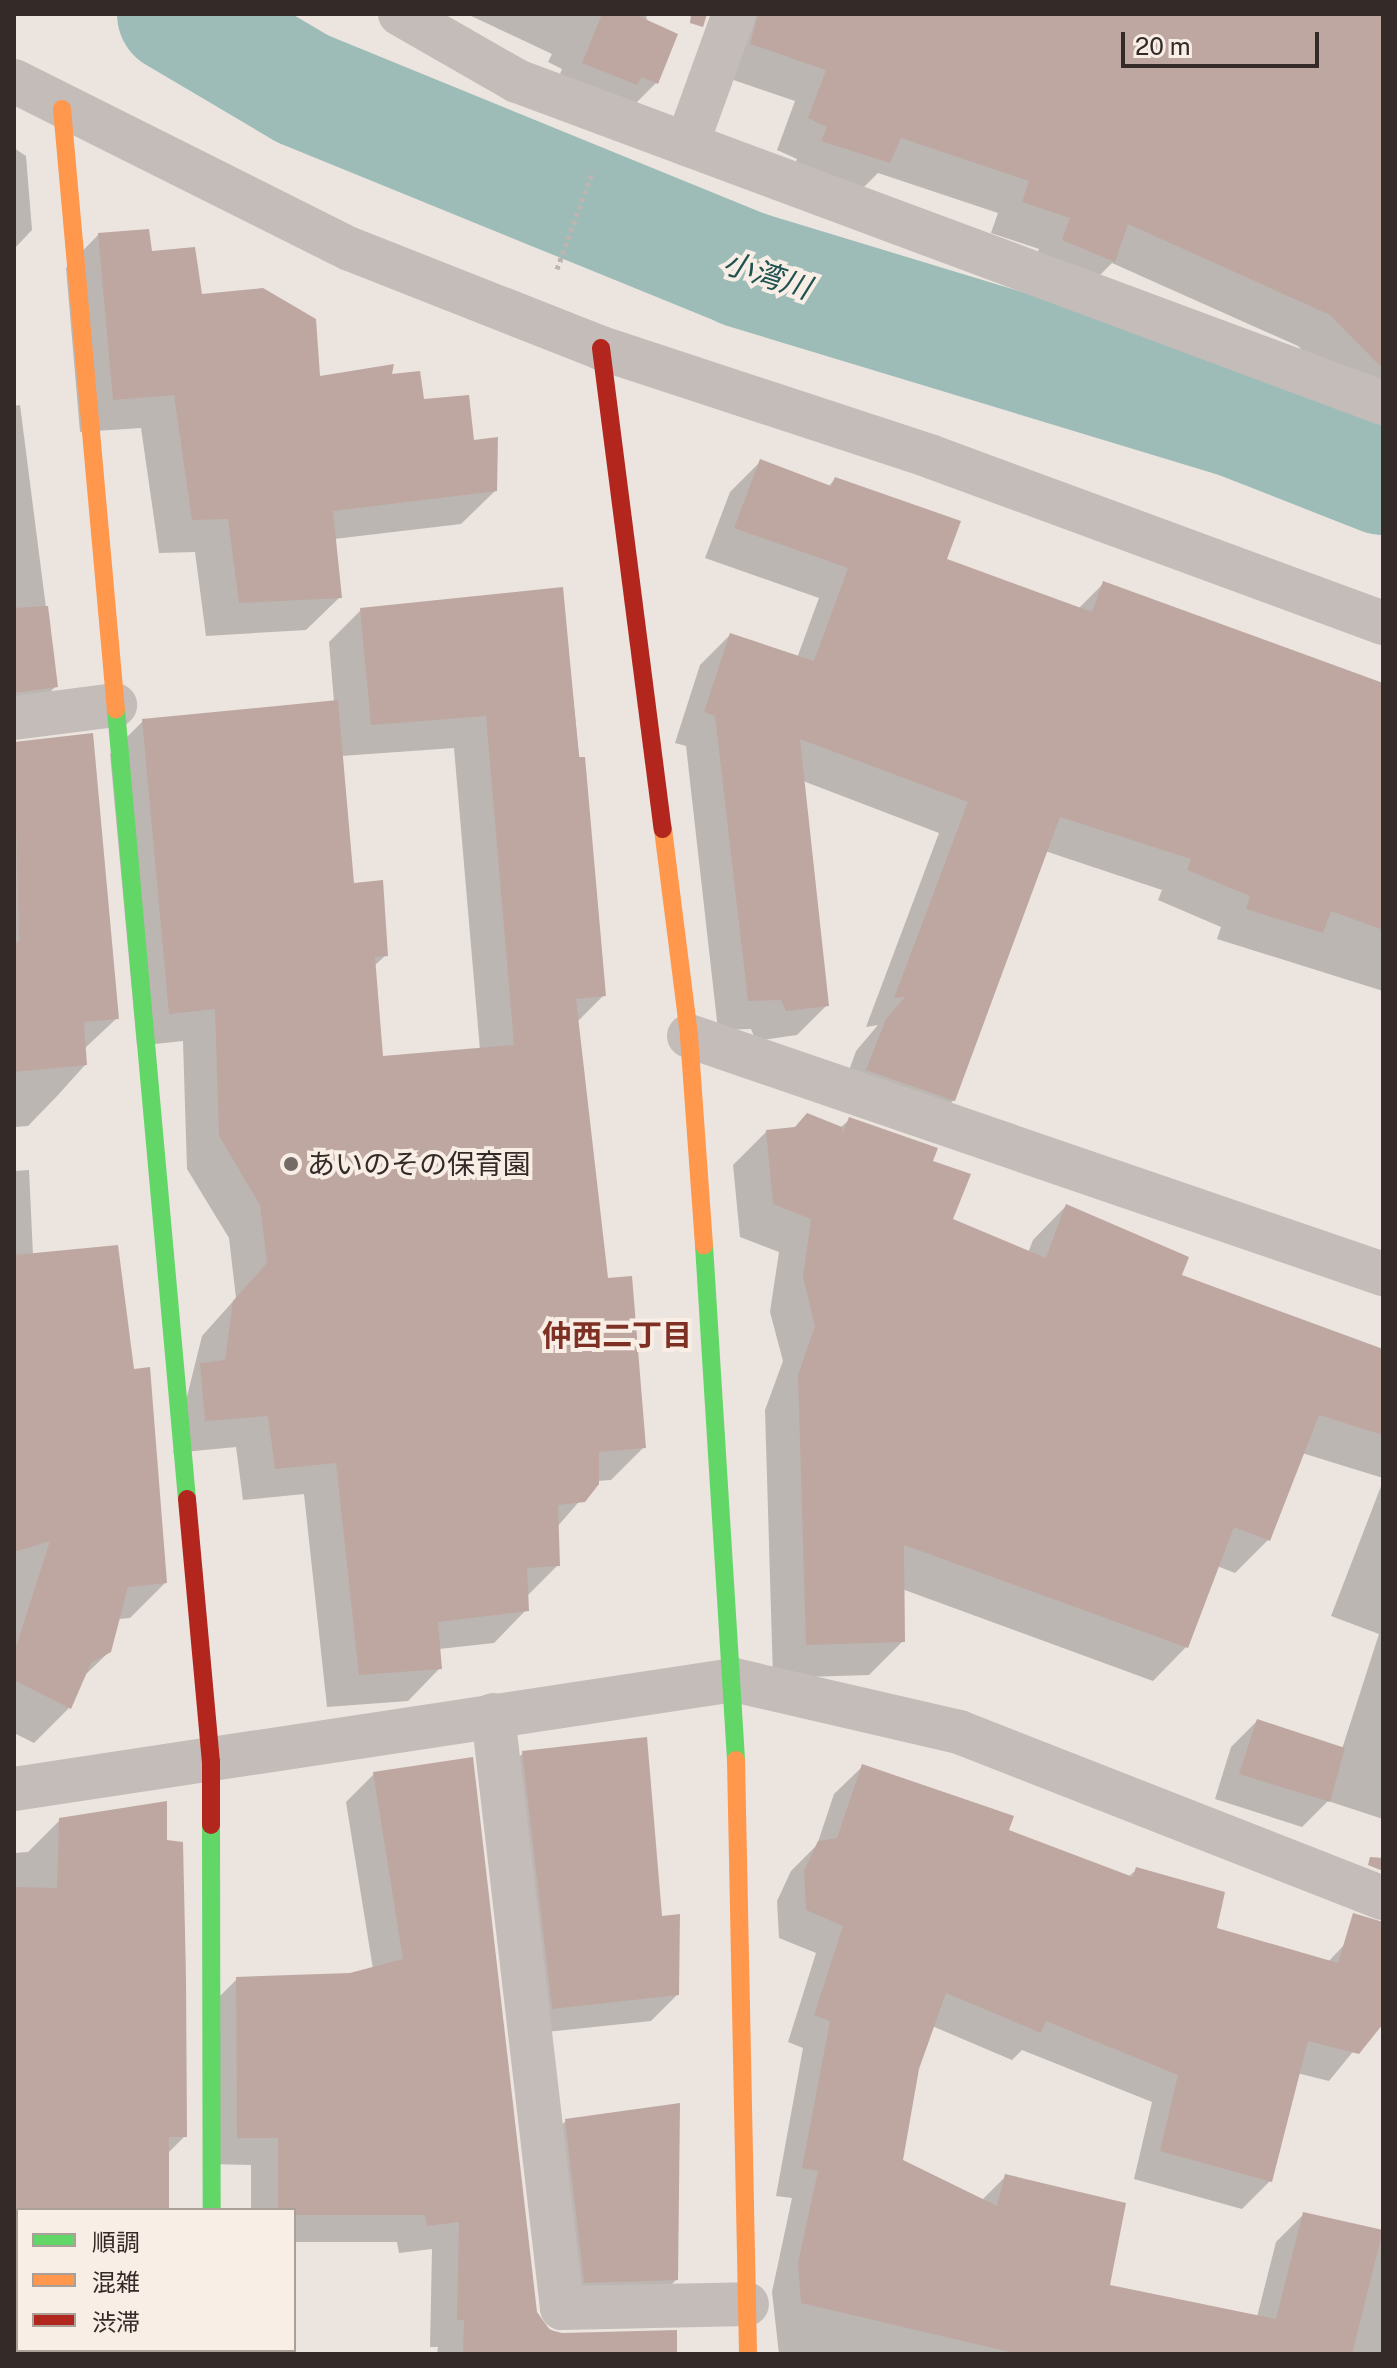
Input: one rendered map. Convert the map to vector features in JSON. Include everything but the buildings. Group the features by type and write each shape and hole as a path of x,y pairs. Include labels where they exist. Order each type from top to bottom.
{"street":[{"path":"400,14 517,81 1383,403"},
{"path":"687,144 734,14"},
{"path":"14,81 62,109 350,249 601,348 932,457 1383,623"},
{"path":"62,109 211,1762 212,2208"},
{"path":"601,348 689,1036 734,1680 747,2304 757,2352"},
{"path":"14,718 115,705"},
{"path":"689,1036 1383,1274"},
{"path":"14,1789 211,1762 493,1715 734,1680 959,1732 1383,1898"},
{"path":"493,1715 562,2308 747,2304"}],"path":[{"path":"552,283 598,156"}],"waterway":[{"name":"小湾川","path":"176,14 303,89 743,269 1238,419 1383,476"}],"traffic: fast":[{"path":"116,710 187,1499"},
{"path":"704,1245 736,1760"},
{"path":"211,1825 212,2208"}],"traffic: slow":[{"path":"62,109 116,710"},
{"path":"663,829 689,1036 704,1245"},
{"path":"736,1760 748,2354"}],"traffic: jam":[{"path":"601,348 663,829"},
{"path":"187,1499 211,1762 211,1825"}],"place":[{"name":"あいのその保育園","path":"291,1164"}],"district":[{"name":"仲西二丁目","path":"617,1335"}]}
